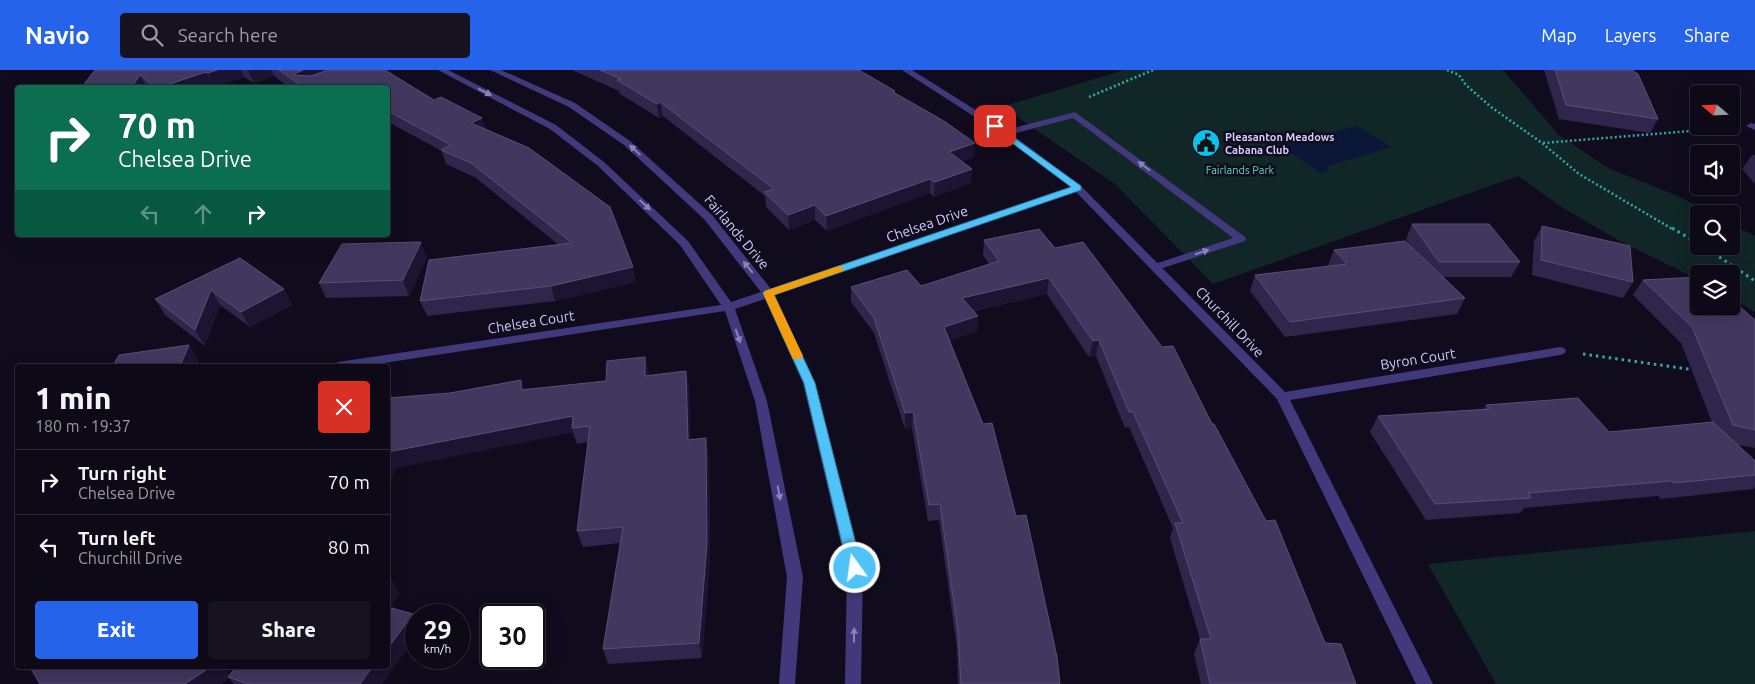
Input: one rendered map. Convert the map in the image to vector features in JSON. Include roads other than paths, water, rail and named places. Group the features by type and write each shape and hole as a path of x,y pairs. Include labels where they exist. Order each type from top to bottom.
{"street":[{"path":"442,70 553,127 601,164 684,243 728,307 761,401 794,577 787,684"},
{"name":"Fairlands Drive","path":"494,70 572,105 627,142 708,217 768,293 809,383 855,568 853,684"},
{"name":"Churchill Drive","path":"906,70 1005,134 1078,188 1282,397 1425,684"},
{"path":"1005,134 1075,115 1241,238 1156,268"},
{"name":"Chelsea Drive","path":"728,307 1078,188"},
{"name":"Chelsea Court","path":"351,364 728,307"},
{"name":"Byron Court","path":"1282,397 1560,351"}],"water":[{"path":"1356,126 1392,147 1328,166 1328,171 1321,173 1279,145 1286,143 1294,144"}],"place":[{"name":"Pleasanton Meadows Cabana Club","path":"1206,143"}],"park label":[{"name":"Fairlands Park","path":"1240,170"}]}
